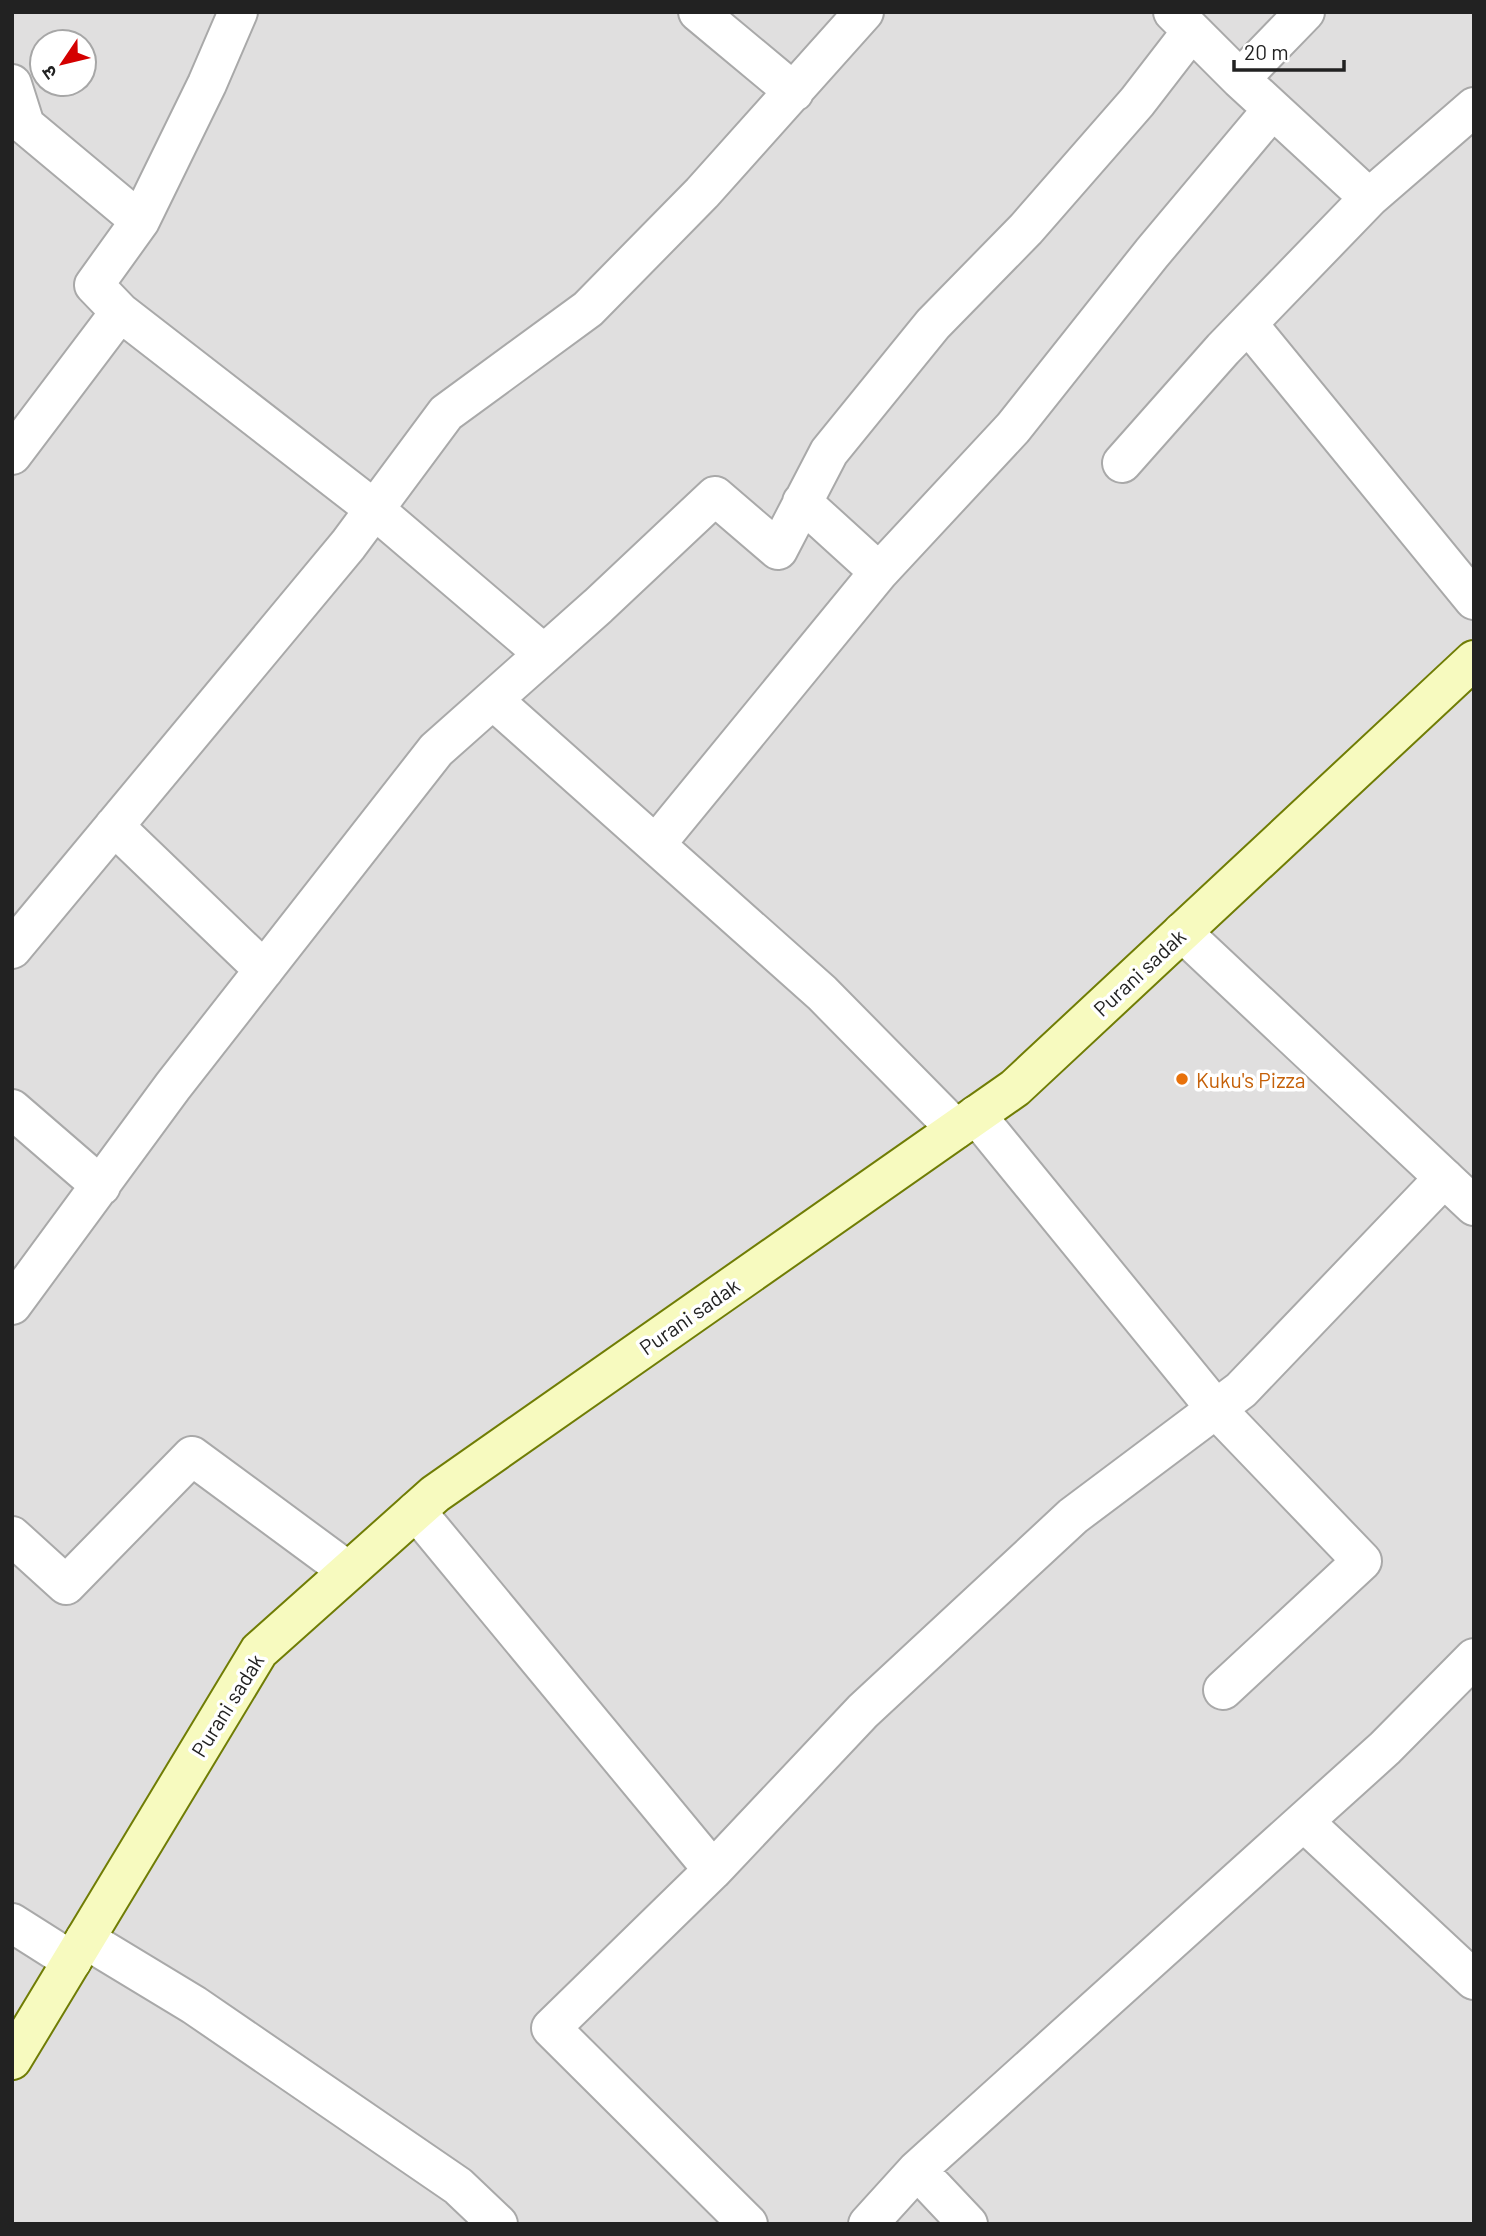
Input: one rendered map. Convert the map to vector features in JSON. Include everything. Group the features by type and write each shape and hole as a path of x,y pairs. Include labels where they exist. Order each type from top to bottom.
{"main road":[{"name":"Purani sadak","path":"12,2060 259,1651 435,1494 1015,1088 1474,660"}],"street":[{"path":"238,12 207,84 140,221 94,285 120,312 374,509 544,654"},
{"path":"698,12 794,92"},
{"path":"12,950 348,545 446,413 588,309 702,193 864,12"},
{"path":"1240,79 1305,12"},
{"path":"12,1305 173,1086 436,750 715,496 778,550 829,452 933,324 1026,229 1137,102 1182,22 1272,110 1370,198"},
{"path":"12,84 25,125 140,221"},
{"path":"1122,463 1248,324 1370,198 1474,107"},
{"path":"656,844 879,572 1013,428 1152,253 1272,110"},
{"path":"12,456 120,312"},
{"path":"1248,324 1474,600"},
{"path":"802,502 879,572"},
{"path":"493,700 966,1122 1216,1409 1362,1561 1223,1690"},
{"path":"114,826 264,970"},
{"path":"1182,932 1474,1206"},
{"path":"12,1109 101,1186"},
{"path":"748,2224 551,2028 713,1870 863,1712 1073,1516 1241,1390 1444,1178"},
{"path":"12,1536 66,1585 192,1456 348,1571"},
{"path":"416,1511 713,1870"},
{"path":"868,2224 917,2170 1385,1748 1474,1658"},
{"path":"1304,1822 1474,1980"},
{"path":"12,1923 79,1950 194,2005 458,2186 498,2224"},
{"path":"917,2170 968,2224"}],"shaded area":[{"path":"12,12 1474,12 1474,2224 12,2224"}],"place":[{"name":"Kuku's Pizza","path":"1182,1079"}]}
